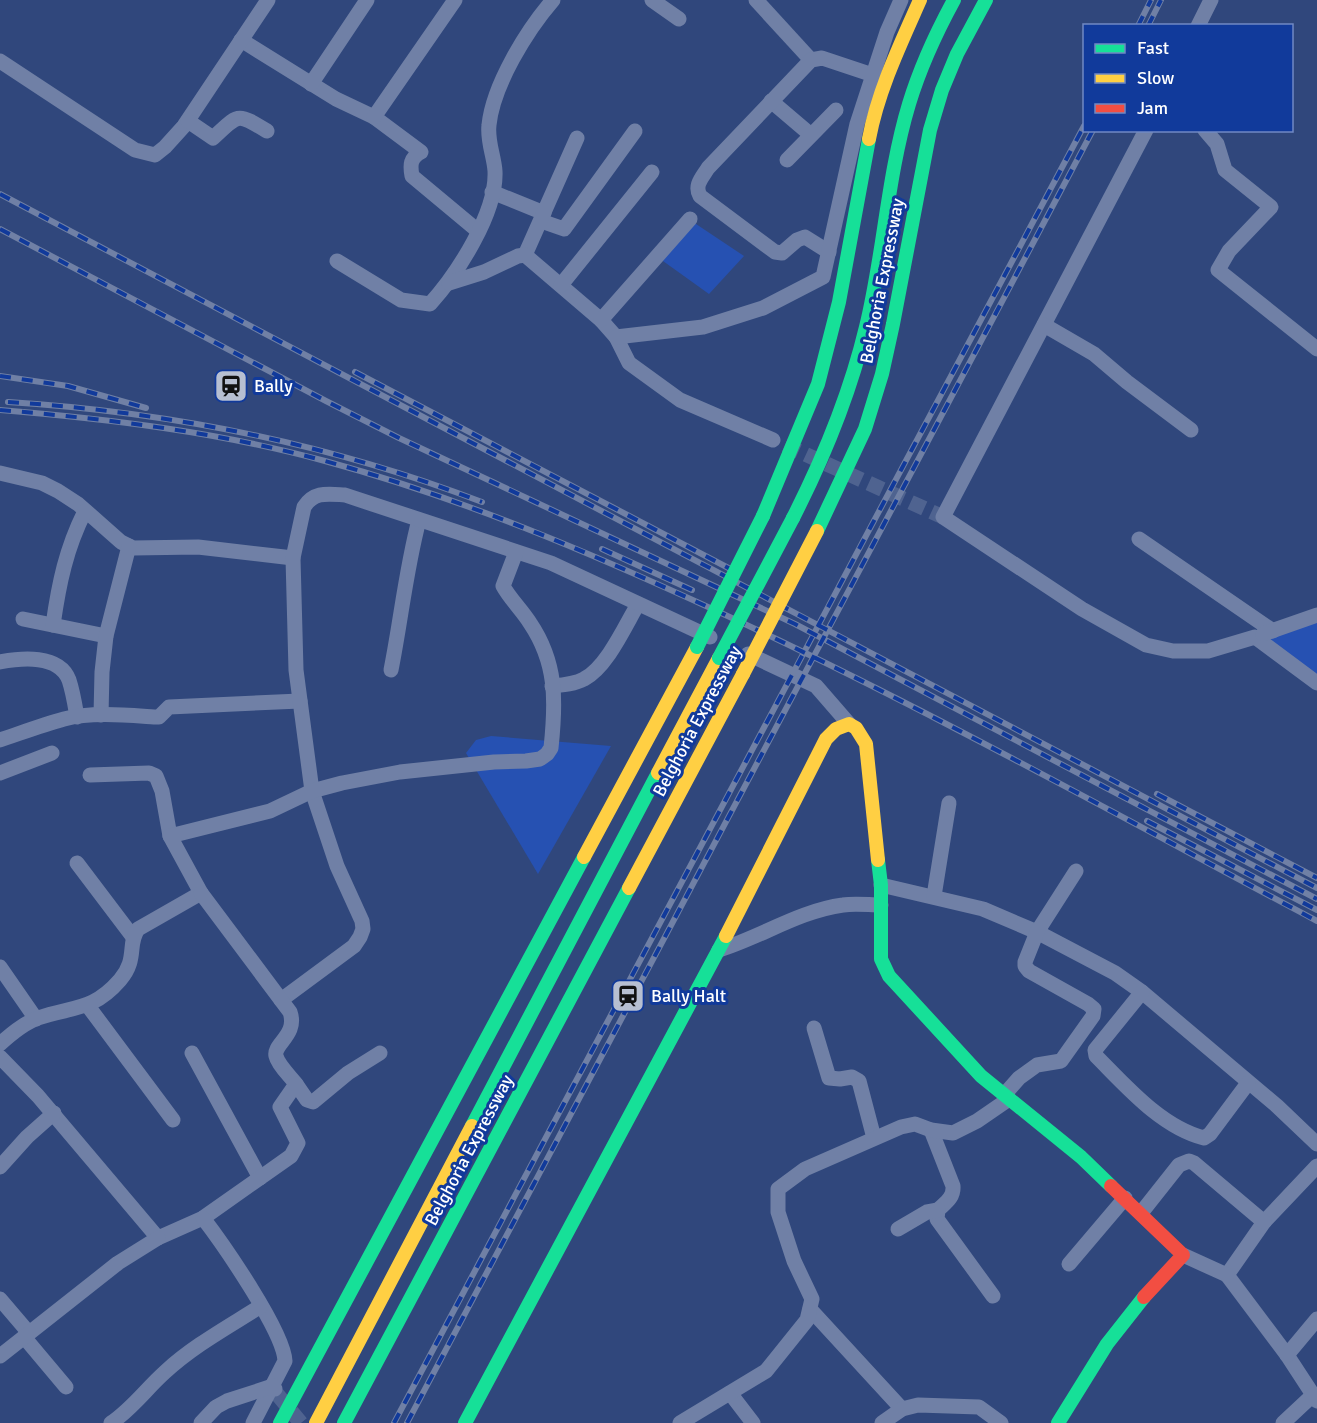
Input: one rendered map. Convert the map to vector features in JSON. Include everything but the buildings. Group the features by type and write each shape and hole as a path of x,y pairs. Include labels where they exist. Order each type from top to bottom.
{"main road":[{"path":"280,1423 697,647 763,516 818,384 839,302 872,121 894,58 920,0"},
{"name":"Belghoria Expressway","path":"316,1423 818,470 839,420 853,378 866,325 904,119 931,41 954,0"},
{"name":"Belghoria Expressway","path":"344,1423 743,674 817,531 865,429 882,374 893,324 930,130 942,90 957,54 986,0"},
{"path":"465,1423 719,950 826,739 839,727 849,724 856,728 866,744 881,885 881,959 889,976 981,1076 1081,1157 1183,1255 1141,1300 1107,1344 1058,1423"}],"street":[{"path":"0,61 135,150 155,154 165,147 188,121 268,0"},
{"path":"311,84 367,0"},
{"path":"374,117 455,0"},
{"path":"337,261 401,300 430,304 449,283 490,207 495,171 488,126 498,87 510,64 553,0"},
{"path":"652,0 679,19"},
{"path":"756,0 811,60"},
{"path":"616,337 703,327 763,308 823,277 857,124 887,32 901,0"},
{"path":"1199,24 1210,0"},
{"path":"241,40 336,99 374,117 421,152 410,164 412,176 478,231"},
{"path":"829,252 805,237 797,240 782,253 775,252 700,196 697,190 698,182 708,168 811,60 822,58 873,75"},
{"path":"771,100 811,135"},
{"path":"787,160 836,110"},
{"path":"188,121 213,138 235,118 244,117 267,131"},
{"path":"492,192 564,229 635,131"},
{"path":"1145,132 943,517 1082,609 1146,645 1173,651 1208,651 1317,615"},
{"path":"1207,132 1217,144 1225,170 1271,207 1229,251 1218,270 1317,349"},
{"path":"525,255 577,138"},
{"path":"561,285 652,172"},
{"path":"601,320 690,219"},
{"path":"449,283 525,255 601,320 616,337 628,363 680,400 773,440"},
{"path":"1044,325 1094,354 1191,430"},
{"path":"0,473 42,483 78,504 121,542 129,546 142,549 215,548 293,558"},
{"path":"281,1000 354,946 363,929 362,921 334,857 312,791 296,670 293,558 303,507 314,496 345,495 550,563 816,686 849,724"},
{"path":"53,625 66,557 72,537 85,511"},
{"path":"391,670 402,616 410,553 419,520"},
{"path":"1139,539 1273,631"},
{"path":"100,715 106,636 129,546"},
{"path":"170,836 270,811 312,791 342,783 400,772 540,759 547,754 550,748 554,703 551,664 530,623 503,586 516,552"},
{"path":"552,686 571,684 585,679 599,667 638,603"},
{"path":"23,619 106,636"},
{"path":"1255,637 1317,683"},
{"path":"0,662 20,658 58,666 68,679 78,717"},
{"path":"0,740 78,717 100,715 159,717 169,707 300,701"},
{"path":"0,772 52,753"},
{"path":"90,775 149,773 156,776 162,791 170,836 201,893 290,1012 292,1019 290,1032 276,1051 276,1057 307,1100 313,1102 348,1073 380,1053"},
{"path":"934,896 949,803"},
{"path":"76,863 134,937"},
{"path":"680,1423 766,1371 807,1320 812,1299 794,1261 778,1212 778,1189 805,1169 901,1127 915,1124 931,1131 953,1133 977,1121 1006,1097 1019,1078 1037,1065 1061,1061 1087,1027 1094,1013 1088,1004 1029,971 1025,966 1037,932 1076,871"},
{"path":"881,885 983,909 1037,932 1115,973 1142,992 1277,1106 1317,1144"},
{"path":"0,1044 14,1031 36,1019 88,1006 106,995 129,970 134,937 138,929 201,893"},
{"path":"719,950 820,909 845,904 881,905"},
{"path":"0,967 36,1019"},
{"path":"1142,992 1095,1050 1096,1056 1143,1104 1193,1134 1204,1138 1210,1134 1248,1083"},
{"path":"88,1006 173,1120"},
{"path":"814,1028 829,1078 852,1077 859,1081 874,1138"},
{"path":"192,1053 260,1178"},
{"path":"0,1056 6,1073 54,1113 158,1238"},
{"path":"0,1356 118,1263 158,1238 203,1218 291,1156 298,1143 280,1107 296,1084"},
{"path":"0,1167 27,1137 54,1113"},
{"path":"931,1131 953,1186 951,1197 936,1215 938,1224 993,1296"},
{"path":"1141,1213 1179,1165 1189,1161 1264,1221"},
{"path":"1227,1275 1264,1221 1317,1166"},
{"path":"1069,1264 1125,1197"},
{"path":"898,1229 927,1212 938,1210"},
{"path":"203,1218 261,1306 284,1351 285,1361 275,1390 253,1423"},
{"path":"1183,1255 1227,1275 1287,1355 1315,1398 1283,1423"},
{"path":"0,1299 66,1387"},
{"path":"111,1423 187,1354 261,1306"},
{"path":"810,1309 902,1409"},
{"path":"1287,1355 1317,1320"},
{"path":"201,1423 216,1407 227,1401 275,1390"},
{"path":"729,1393 753,1423"},
{"path":"882,1423 902,1409 918,1405 979,1407 1001,1423"}],"shaded area":[{"path":"687,218 744,256 709,294 656,256"},
{"path":"1317,615 1317,683 1255,637"},
{"path":"491,736 611,746 538,874 466,753 476,740"}],"tunnel":[{"path":"785,445 943,517"},
{"path":"277,1394 301,1423"}],"railway":[{"path":"1139,24 1151,0"},
{"path":"1149,24 1161,0"},
{"path":"394,1423 1083,128"},
{"path":"407,1423 1092,132"},
{"path":"0,194 1317,888"},
{"path":"0,229 399,438 795,624 1317,899"},
{"path":"355,372 738,573"},
{"path":"0,376 68,386 146,408"},
{"path":"8,402 129,414 249,434 367,463 482,502"},
{"path":"0,410 164,428 245,442 376,476 525,528 671,590 870,685 1020,762 1317,921"},
{"path":"602,549 692,590"},
{"path":"1157,794 1317,878"},
{"path":"1147,821 1317,910"}],"traffic: fast":[{"path":"793,518 826,448 860,352 872,299 896,159 909,104 929,51 954,0"},
{"path":"817,531 865,429 882,374 893,324 930,130 942,90 957,54 986,0"},
{"path":"763,516 818,384 839,302 869,139"},
{"path":"697,647 763,516"},
{"path":"719,658 793,518"},
{"path":"472,1126 658,773"},
{"path":"280,1423 584,857"},
{"path":"878,860 881,885 881,959 889,976 981,1076 1081,1157 1111,1186"},
{"path":"344,1423 629,888"},
{"path":"465,1423 726,936"},
{"path":"1058,1423 1107,1344 1144,1297"}],"traffic: slow":[{"path":"869,139 884,86 920,0"},
{"path":"743,674 817,531"},
{"path":"584,857 697,647"},
{"path":"658,773 719,658"},
{"path":"629,888 743,674"},
{"path":"726,936 826,739 836,729 849,724 856,728 866,744 878,860"},
{"path":"316,1423 472,1126"}],"traffic: jam":[{"path":"1111,1186 1183,1255 1144,1297"}],"place":[{"name":"Bally","path":"231,386"},
{"name":"Bally Halt","path":"628,996"}]}
